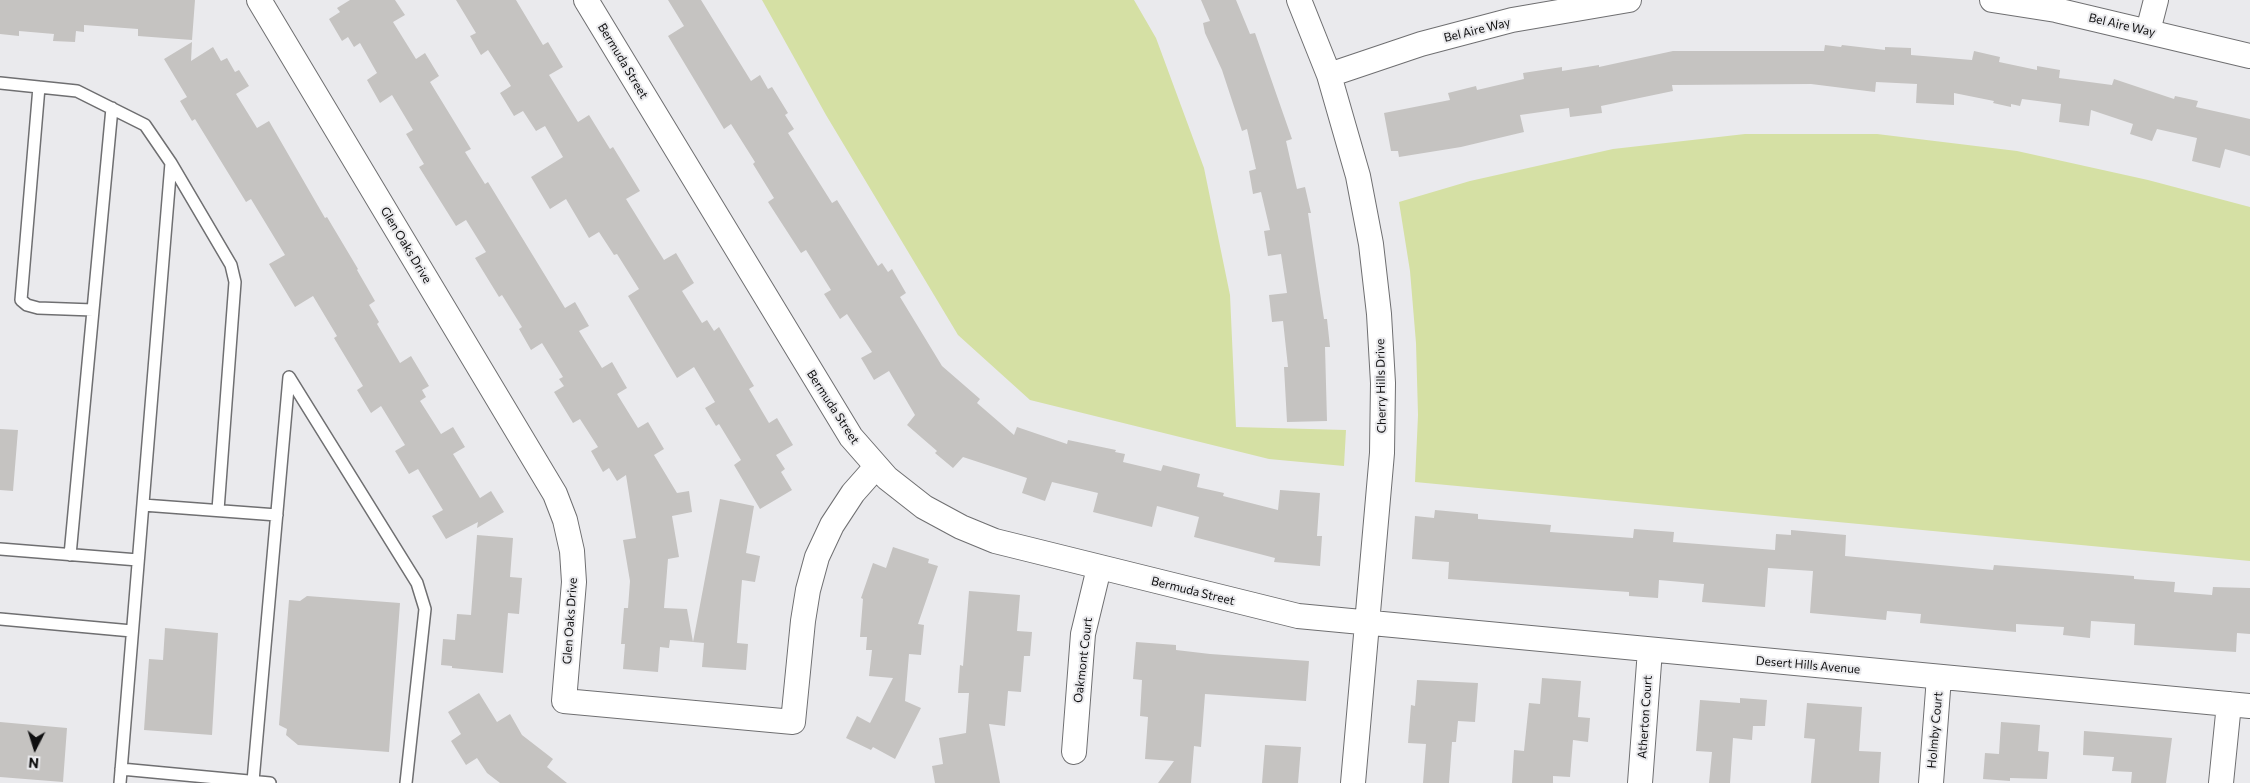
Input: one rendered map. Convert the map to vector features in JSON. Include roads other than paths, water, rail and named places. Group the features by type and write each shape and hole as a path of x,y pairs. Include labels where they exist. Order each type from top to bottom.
{"street":[{"name":"Glen Oaks Drive","path":"259,0 555,494 565,520 572,550 574,582 564,700 793,722 803,621 808,590 818,557 832,525 853,493 876,467"},
{"name":"Bermuda Street","path":"586,0 833,411 851,437 876,467 924,507 961,528 995,541 1298,616 1366,624"},
{"name":"Cherry Hills Drive","path":"1299,0 1329,75 1358,176 1371,244 1379,314 1383,383 1382,453 1353,783"},
{"name":"Bel Aire Way","path":"1329,75 1421,44 1512,20 1629,0"},
{"name":"Bel Aire Way","path":"1992,0 2056,10 2250,56"},
{"path":"2148,31 2156,0"},
{"name":"Oakmont Court","path":"1074,752 1083,634 1099,568"},
{"name":"Desert Hills Avenue","path":"1366,624 2239,705"},
{"name":"Atherton Court","path":"1640,783 1650,650"},
{"name":"Holmby Court","path":"1931,783 1939,677"},
{"path":"2221,783 2239,705"}],"lane":[{"path":"0,83 77,91 145,125 171,163 231,265 235,282 218,510"},
{"path":"39,87 21,300 27,305 38,308 93,310"},
{"path":"70,555 112,108"},
{"path":"120,783 171,163"},
{"path":"251,782 258,726 289,376 418,584 425,609 406,783"},
{"path":"143,504 277,515"},
{"path":"0,549 138,560"},
{"path":"0,619 132,631"},
{"path":"121,768 270,783"}]}
